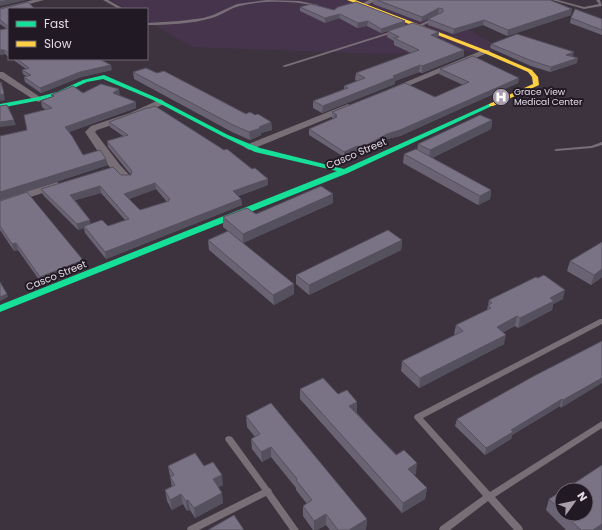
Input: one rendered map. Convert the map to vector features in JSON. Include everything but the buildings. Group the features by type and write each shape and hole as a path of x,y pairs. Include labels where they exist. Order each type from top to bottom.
{"street":[{"path":"8,8 41,0"},
{"name":"Casco Street","path":"0,308 345,171 536,85 535,77 530,71 486,52 350,0"},
{"path":"362,5 375,0"},
{"path":"383,93 486,52"},
{"path":"0,74 39,99"},
{"path":"0,106 39,99 60,93 85,81 104,77 128,86 249,147 345,171"},
{"path":"127,178 112,168 90,132 94,128 133,116 161,102"},
{"path":"249,147 353,105"},
{"path":"0,204 65,183"}],"lane":[{"path":"105,0 120,8"},
{"path":"554,0 584,8 601,5 598,0"},
{"path":"148,24 182,23 212,16 234,6 249,2 294,1 322,7"},
{"path":"416,26 440,16"},
{"path":"284,66 396,32"},
{"path":"556,150 592,147 602,143"},
{"path":"519,530 488,497 418,416 602,321"},
{"path":"443,530 488,497 602,424"},
{"path":"229,439 295,530"},
{"path":"191,530 268,491"}],"shaded area":[{"path":"111,0 406,0 429,7 506,51 379,54 192,47 148,22 148,8 124,8"}],"traffic: fast":[{"path":"0,106 39,99 59,93 85,81 104,77 155,99 226,136 258,150 345,171"},
{"path":"0,309 345,171 491,105"}],"traffic: slow":[{"path":"350,0 486,52 530,71 535,77 536,85 491,105"}],"place":[{"name":"Grace View Medical Center","path":"501,97"}]}
